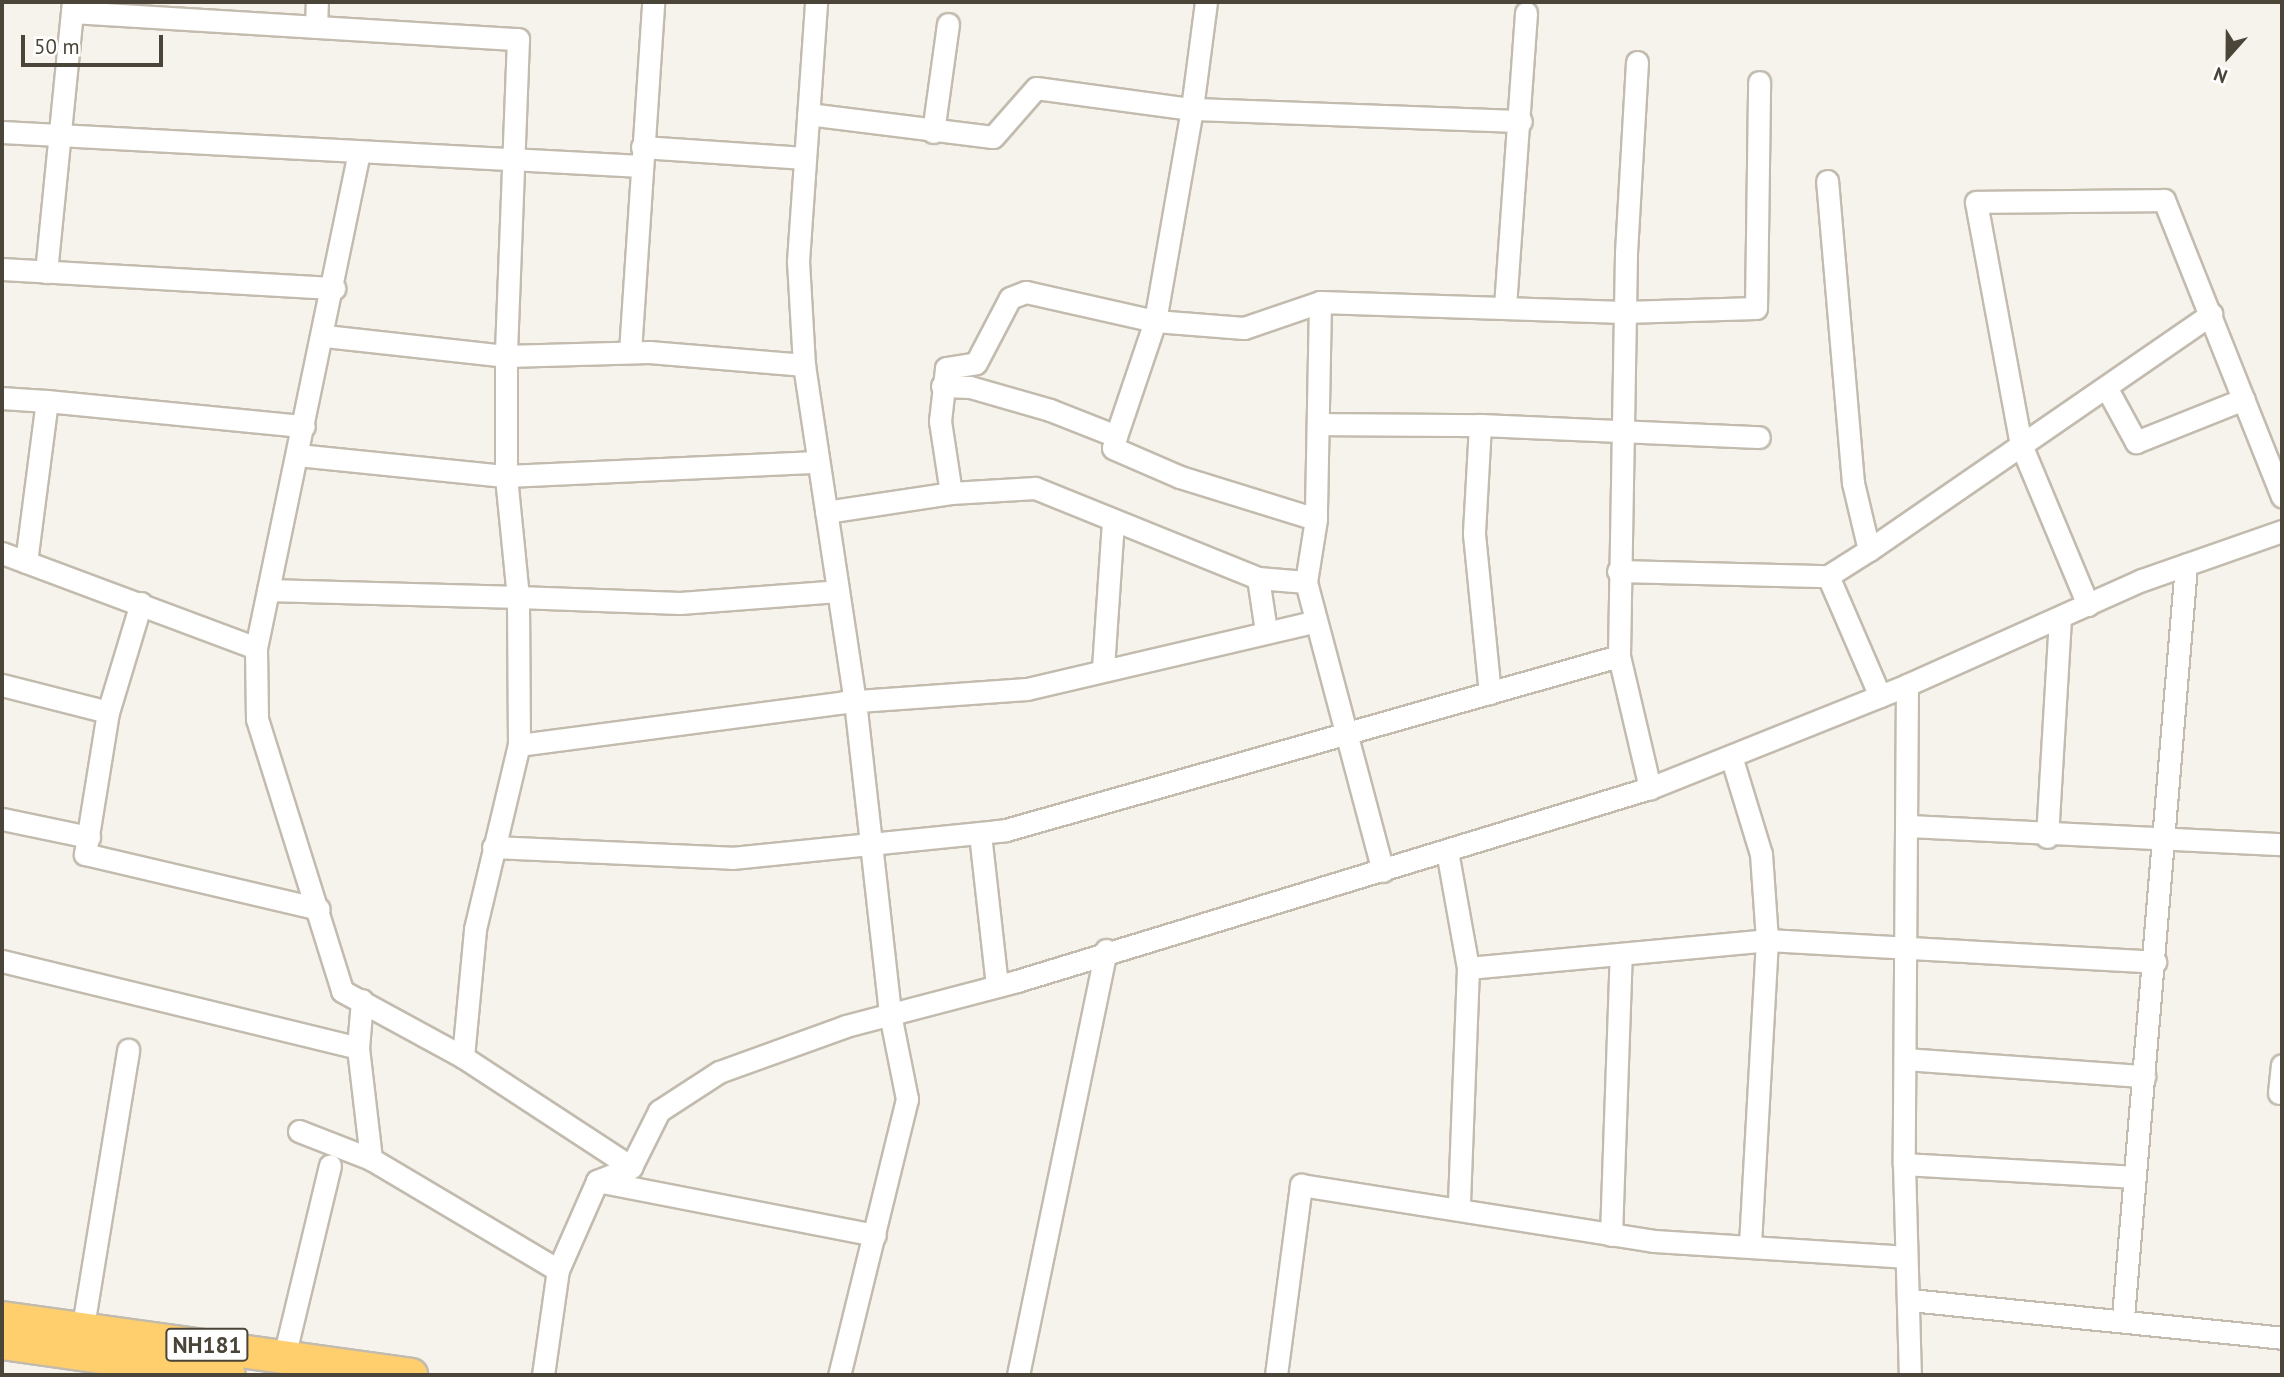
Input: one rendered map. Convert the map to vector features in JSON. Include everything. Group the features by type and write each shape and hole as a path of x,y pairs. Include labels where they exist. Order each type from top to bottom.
{"highway":[{"name":"NH181","path":"2,1318 83,1326 411,1375"},
{"name":"NH181","path":"2,1343 229,1375"}],"street":[{"path":"316,27 317,2"},
{"path":"630,352 653,2"},
{"path":"816,2 798,261 804,365 855,701 890,1014 907,1098 839,1375"},
{"path":"1206,2 1192,109 1154,321 1113,448 1180,477 1315,519"},
{"path":"46,272 62,135 72,7 316,27 518,39 506,356 506,476 518,597 519,744 475,929 463,1057"},
{"path":"1505,306 1521,121 1527,13"},
{"path":"933,132 948,24"},
{"path":"1637,62 1620,433 1619,656 1650,788"},
{"path":"951,492 942,386 946,368 976,363 1010,298 1026,292 1154,321 1244,327 1320,302 1624,312 1756,308 1759,82"},
{"path":"808,114 933,132 993,137 1036,88 1192,109 1521,121"},
{"path":"2,132 514,160 641,157 805,158"},
{"path":"359,152 334,288 256,648 257,719 319,909 342,991 463,1057 631,1167"},
{"path":"1827,181 1853,483 1869,550"},
{"path":"2088,605 2021,445 1976,202 2164,200 2282,496"},
{"path":"2,269 334,288"},
{"path":"1320,302 1315,519 1306,582 1312,622 1383,871"},
{"path":"1618,571 1828,576 2211,314"},
{"path":"324,336 506,356 630,352 804,365"},
{"path":"942,386 970,387 1116,436"},
{"path":"2106,387 2136,442 2245,399"},
{"path":"2,398 304,426"},
{"path":"26,562 47,401"},
{"path":"1318,424 1479,425 1759,437"},
{"path":"1479,425 1474,534 1490,693"},
{"path":"298,455 506,476 818,462"},
{"path":"826,512 951,492 1035,488 1113,522 1258,578 1306,582"},
{"path":"1103,668 1113,522"},
{"path":"543,1375 558,1270 597,1181 631,1167 659,1111 719,1072 890,1014 998,986 1106,950 1383,871 1650,788 1907,685 2186,565 2282,531"},
{"path":"2,554 141,603 256,648"},
{"path":"2123,1317 2155,962 2186,565"},
{"path":"1828,576 1880,696"},
{"path":"1258,578 1266,631"},
{"path":"268,590 680,603 838,591"},
{"path":"141,603 108,712 85,854 319,909"},
{"path":"2048,837 2060,618"},
{"path":"519,744 855,701 1027,689 1103,668 1312,622"},
{"path":"493,847 732,858 871,849 980,834 1343,737 1619,656"},
{"path":"2,685 108,712"},
{"path":"1907,685 1909,826 1904,1164 1905,1257 1910,1300 1910,1375"},
{"path":"1731,757 1761,854 1767,940 1750,1245"},
{"path":"2,819 89,837"},
{"path":"1909,826 2048,837 2282,844"},
{"path":"980,834 998,986"},
{"path":"1447,851 1468,968 1460,1207"},
{"path":"1468,968 1767,940 2155,962"},
{"path":"1018,1375 1106,950"},
{"path":"1611,1235 1621,954"},
{"path":"2,961 358,1048"},
{"path":"362,1000 358,1048 371,1159"},
{"path":"83,1326 128,1050"},
{"path":"1905,1059 2144,1076"},
{"path":"2278,1093 2282,1065"},
{"path":"299,1131 371,1159 558,1270"},
{"path":"1904,1164 2135,1177"},
{"path":"284,1357 330,1165"},
{"path":"597,1181 874,1235"},
{"path":"1276,1375 1301,1185 1460,1207 1611,1235 1905,1257"},
{"path":"1910,1300 2123,1317 2282,1338"}]}
